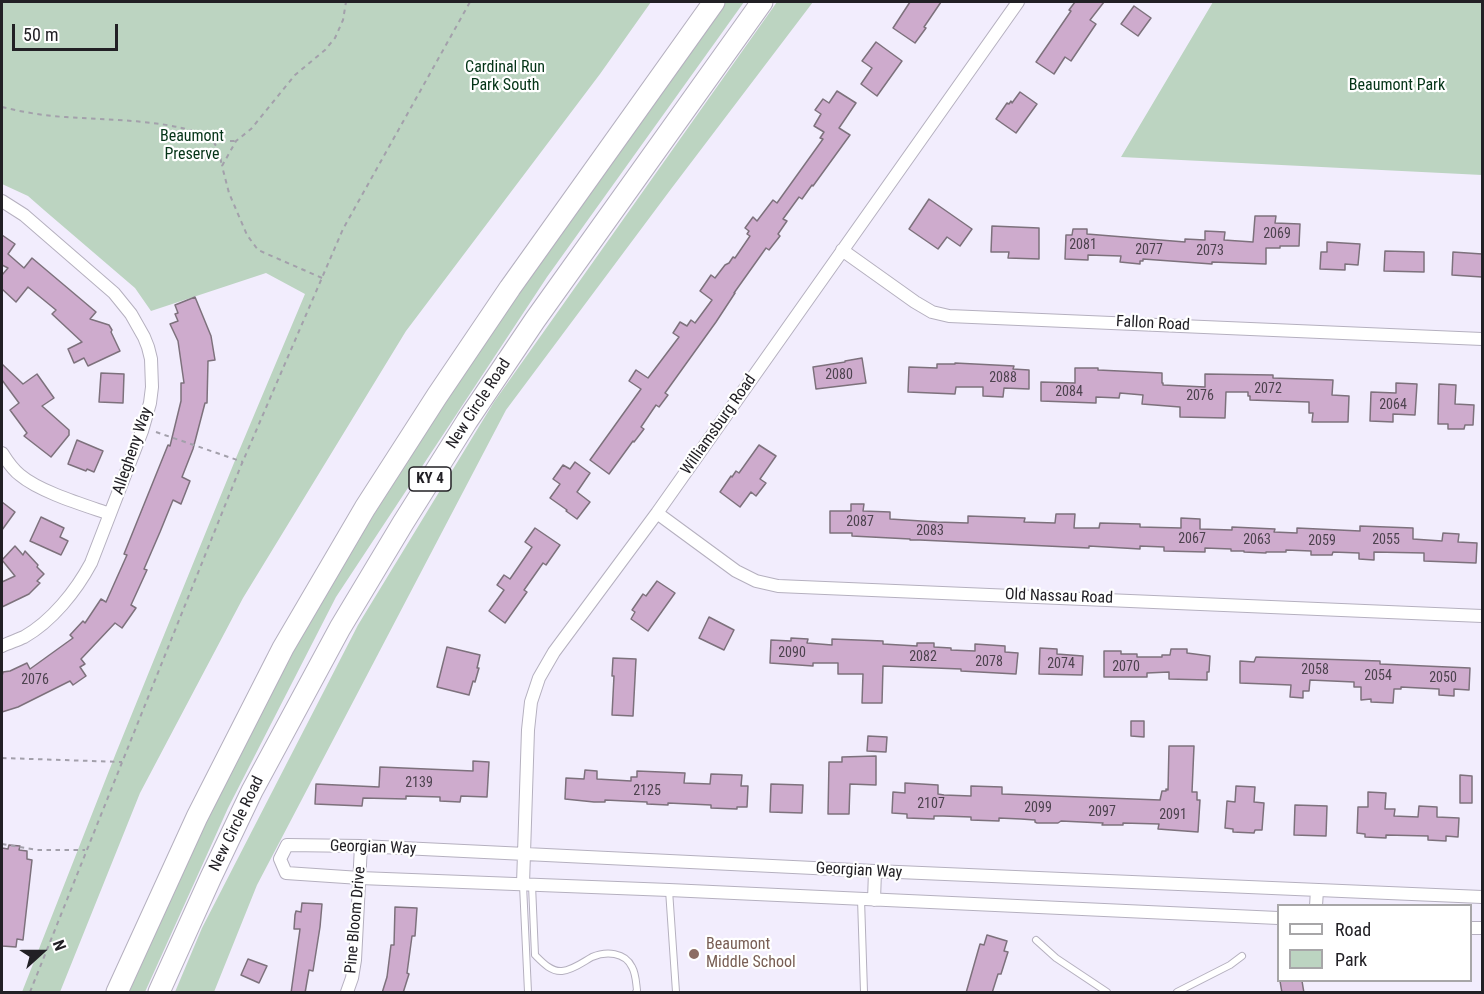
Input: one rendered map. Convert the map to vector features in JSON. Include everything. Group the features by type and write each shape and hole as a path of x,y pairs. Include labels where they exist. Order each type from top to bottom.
{"highway":[{"name":"KY 4","path":"117,993 196,817 283,648 365,508 510,288 714,2"},
{"name":"New Circle Road","path":"159,993 214,871 274,750 340,628 403,523 467,421 535,320 762,2"}],"street":[{"name":"Williamsburg Road","path":"528,884 523,855 528,730 531,702 539,678 554,652 657,513 1018,2"},
{"name":"Allegheny Way","path":"2,201 24,215 114,293 131,314 148,347 152,387 150,404 142,431 91,563 83,578 45,621 23,637 2,646"},
{"name":"Fallon Road","path":"842,250 915,302 932,312 949,315 1482,339"},
{"path":"2,453 21,477 55,494 110,514"},
{"name":"Old Nassau Road","path":"657,513 736,571 756,581 778,586 1482,616"},
{"name":"Georgian Way","path":"1277,918 360,878 285,873 280,859 287,845 361,846 875,872 1482,897"},
{"name":"Pine Bloom Drive","path":"346,993 352,978 355,960 361,846"},
{"path":"874,900 875,872"},
{"path":"1316,904 1317,890"}],"lane":[{"path":"528,884 528,993"},
{"path":"528,884 535,955 547,967 561,971 604,953 618,954 628,960 634,969 636,993"},
{"path":"669,890 676,993"},
{"path":"861,899 864,993"},
{"path":"1036,940 1056,958 1107,993"},
{"path":"1177,993 1230,965 1242,956"}],"path":[{"path":"222,166 236,141 251,129 295,75 325,50 335,38 343,20 346,2"},
{"path":"30,993 243,462 343,229 470,2"},
{"path":"2,107 39,115 173,125 199,133 216,145 229,193 247,235 258,250 322,278"},
{"path":"212,141 236,141"},
{"path":"156,432 243,462"},
{"path":"2,758 122,762"},
{"path":"2,844 37,850 87,850"}],"green space":[{"path":"2,2 651,2 600,74 406,331 243,598 140,793 60,992 22,992 116,753 305,294 266,273 151,311 135,288 28,196 2,184"},
{"path":"725,2 744,2 547,277 336,597 228,808 145,992 129,992 218,792 325,591 482,345"},
{"path":"777,2 813,2 506,410 257,885 214,992 175,992 202,928 358,625 494,402"},
{"name":"Beaumont Park","path":"1213,2 1482,2 1482,175 1121,157"}],"building":[{"path":"910,2 941,2 915,43 893,28"},
{"path":"1075,2 1104,2 1090,20 1096,24 1071,61 1065,57 1054,74 1036,62"},
{"path":"1134,6 1151,18 1138,36 1121,24"},
{"path":"876,42 902,61 877,96 861,84 872,68 862,61"},
{"path":"837,91 856,103 839,128 850,135 813,186 802,199 799,197 783,219 787,221 778,234 780,236 769,250 766,248 665,393 668,395 659,407 656,405 641,427 644,429 609,474 590,460 641,389 629,381 636,370 648,378 679,337 673,333 680,322 687,326 691,320 695,323 712,300 700,291 711,275 715,278 733,257 735,258 750,236 747,234 749,231 745,228 753,217 757,221 773,200 777,203 823,139 820,138 824,132 814,126 821,114 815,110 823,99 829,103"},
{"path":"1020,92 1037,104 1016,133 996,119 1007,103 1011,101 1012,103"},
{"path":"929,199 972,229 960,246 947,237 938,249 909,229"},
{"path":"1255,216 1276,216 1275,223 1300,224 1299,246 1266,248 1266,264 1212,262 1212,264 1143,259 1140,264 1120,262 1121,256 1088,255 1088,260 1065,259 1066,235 1072,235 1073,229 1087,229 1087,234 1185,242 1185,239 1205,240 1205,231 1225,232 1224,240 1253,242"},
{"path":"992,226 1039,228 1039,259 1008,258 1009,252 991,252"},
{"path":"2,235 15,244 8,254 24,268 32,258 96,312 90,319 109,325 120,351 88,366 84,358 74,363 68,349 82,342 52,314 56,310 28,287 16,302 2,289 2,275 8,268 2,265"},
{"path":"1327,242 1360,244 1358,265 1345,264 1345,270 1320,269 1321,252 1327,252"},
{"path":"1385,251 1424,252 1424,272 1384,271"},
{"path":"1453,252 1482,254 1482,277 1452,275"},
{"path":"195,297 211,336 215,360 208,361 207,403 205,403 193,449 182,477 190,481 181,504 173,500 144,569 147,570 131,605 136,608 122,628 115,623 81,659 85,664 80,667 86,676 73,685 70,681 18,707 2,712 3,672 27,663 30,669 73,638 70,635 83,621 85,623 101,599 106,602 127,555 124,554 168,445 170,446 181,401 181,383 184,383 178,341 170,324 178,321 175,305"},
{"path":"862,358 866,383 816,389 813,367"},
{"path":"2,364 23,384 37,374 54,398 42,406 69,430 69,435 51,457 24,436 27,433 10,410 19,403 2,380"},
{"path":"937,364 1014,366 1013,369 1029,370 1029,389 1004,388 1003,397 983,396 983,387 956,387 955,394 908,392 909,367 937,368"},
{"path":"1075,368 1162,373 1163,385 1205,387 1205,374 1273,375 1273,378 1333,380 1332,395 1349,396 1348,422 1312,422 1313,413 1309,413 1309,402 1250,400 1248,392 1226,392 1225,418 1180,417 1180,407 1142,404 1143,395 1120,393 1119,398 1096,397 1096,403 1041,401 1041,382 1075,383"},
{"path":"101,373 124,374 123,403 99,402"},
{"path":"1396,383 1417,384 1415,415 1393,414 1393,422 1370,421 1371,392 1396,393"},
{"path":"1439,384 1456,385 1455,404 1474,405 1473,425 1465,425 1464,429 1448,429 1448,424 1438,424"},
{"path":"77,440 103,451 94,472 68,464"},
{"path":"759,445 776,456 760,479 766,483 756,496 751,492 740,507 720,492 736,471 739,473"},
{"path":"575,462 590,473 577,492 590,502 577,519 550,498 560,484 553,479 563,465 570,469"},
{"path":"2,502 15,512 2,530"},
{"path":"851,504 864,504 863,511 890,512 890,519 937,522 968,523 968,516 1025,518 1024,522 1055,523 1056,514 1075,514 1074,528 1099,528 1100,523 1181,528 1181,518 1200,519 1200,529 1232,530 1232,527 1275,529 1274,532 1297,533 1297,528 1360,531 1360,526 1413,528 1413,539 1442,541 1443,533 1459,534 1458,542 1477,543 1476,563 1424,561 1424,553 1374,552 1374,560 1359,559 1359,553 1333,552 1332,555 1311,555 1311,551 1286,550 1286,552 1266,553 1205,548 1205,552 1164,551 1164,547 1140,546 1140,549 1089,546 1089,548 910,540 852,536 852,533 830,533 830,511 851,511"},
{"path":"41,517 64,528 60,537 68,541 61,555 30,541"},
{"path":"535,528 560,545 546,565 543,563 524,590 527,592 505,623 489,611 504,590 497,585 504,575 510,579 532,547 525,542"},
{"path":"15,546 23,555 25,551 44,574 37,581 40,583 29,594 2,607 2,582 15,576 2,560"},
{"path":"657,581 675,593 648,631 631,619 635,612 632,610 643,594 646,596"},
{"path":"709,617 734,630 724,650 699,638"},
{"path":"791,638 808,639 807,643 832,645 832,639 883,641 883,644 917,646 917,643 934,643 934,647 975,651 975,644 1005,646 1005,652 1018,653 1016,674 883,666 882,703 862,703 863,674 838,674 838,663 813,663 813,666 770,663 771,640 791,641"},
{"path":"447,647 480,655 477,668 479,668 469,695 437,687"},
{"path":"1040,648 1057,649 1057,654 1083,656 1082,675 1039,674"},
{"path":"1171,649 1187,649 1187,653 1210,656 1207,680 1169,679 1169,672 1147,673 1147,677 1104,677 1104,651 1121,651 1121,654 1137,654 1137,657 1162,657 1162,655 1170,655"},
{"path":"1256,657 1380,661 1380,664 1470,668 1469,690 1454,689 1454,696 1439,695 1439,689 1401,687 1401,689 1394,689 1393,703 1371,702 1371,699 1361,700 1361,687 1354,687 1354,682 1310,680 1309,691 1303,691 1303,698 1290,697 1291,685 1240,683 1240,661 1254,662"},
{"path":"613,658 636,659 633,716 612,715"},
{"path":"1131,721 1144,721 1144,737 1131,736"},
{"path":"868,736 887,737 886,752 867,751"},
{"path":"1169,746 1194,746 1192,792 1197,792 1197,800 1200,800 1198,832 1158,829 1159,824 1102,825 1103,823 1061,821 1037,823 1035,820 999,818 999,821 971,820 971,817 943,816 934,816 934,819 907,818 907,814 892,813 893,792 905,793 905,783 938,785 938,794 944,795 971,796 971,786 1002,787 1002,794 1160,800 1162,791 1168,790"},
{"path":"876,756 876,785 850,784 849,814 828,814 829,762 842,762 842,757"},
{"path":"473,761 489,762 487,797 461,796 460,802 440,801 440,797 406,796 406,799 363,798 362,806 315,804 316,784 379,787 380,767 473,771"},
{"path":"585,770 597,771 597,779 631,781 631,777 637,777 637,771 685,773 684,783 710,784 711,774 742,775 741,786 748,786 747,807 711,808 711,805 668,803 668,805 605,800 605,802 594,802 565,799 566,778 584,779"},
{"path":"1460,775 1472,776 1472,803 1460,803"},
{"path":"771,784 803,785 802,813 770,812"},
{"path":"1236,786 1255,787 1254,802 1264,803 1262,830 1255,830 1254,833 1233,832 1233,829 1225,828 1227,801 1235,802"},
{"path":"1368,792 1386,793 1385,809 1395,809 1394,816 1418,817 1419,806 1437,807 1437,817 1459,818 1458,837 1446,836 1446,841 1428,840 1428,836 1386,835 1386,838 1365,837 1365,834 1357,833 1358,807 1368,807"},
{"path":"1295,805 1327,806 1326,836 1294,835"},
{"path":"9,845 20,846 19,850 27,851 27,859 32,860 23,940 17,939 16,947 2,946 2,848 8,849"},
{"path":"302,903 322,904 320,927 313,971 309,970 305,993 291,993 300,929 294,929 295,915 296,911 301,912"},
{"path":"395,907 417,908 415,936 412,936 407,973 409,974 403,993 382,993 387,977 391,945 394,945"},
{"path":"987,935 1007,941 1004,951 1008,952 1001,974 998,974 992,993 966,993 980,944 984,945"},
{"path":"248,959 267,966 259,983 241,975"},
{"path":"1280,982 1302,982 1304,993 1282,993"}],"place":[{"name":"Beaumont Middle School","path":"694,954"}],"park label":[{"name":"Cardinal Run Park South","path":"505,77"},
{"name":"Beaumont Preserve","path":"192,146"}]}
